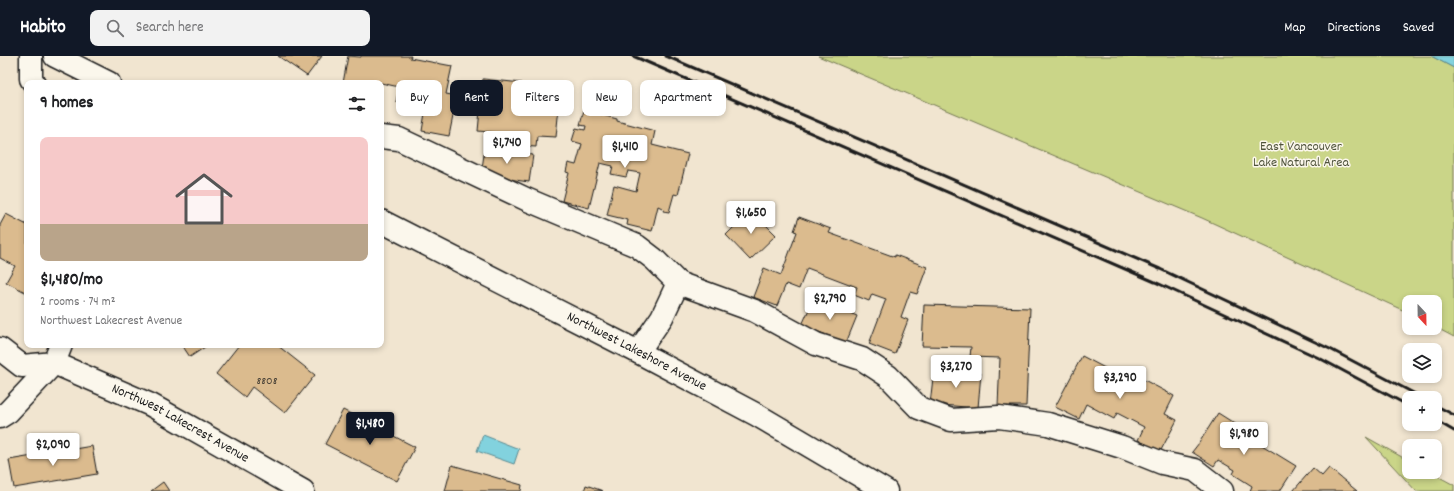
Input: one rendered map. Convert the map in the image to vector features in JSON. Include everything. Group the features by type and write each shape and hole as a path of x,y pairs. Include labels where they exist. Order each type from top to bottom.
{"street":[{"path":"31,56 32,80"},
{"path":"55,56 102,80"},
{"path":"384,137 399,139 528,200 637,246 654,259 678,283 755,311 816,344 862,359 888,376 919,408 951,420 999,417 1048,424 1122,447 1162,463 1195,470 1222,491"},
{"name":"Northwest Lakeshore Avenue","path":"384,223 638,352 757,415 886,491"},
{"path":"638,352 662,317 678,283"},
{"path":"0,349 22,366 57,354"},
{"path":"0,417 8,412 57,354"},
{"name":"Northwest Lakecrest Avenue","path":"57,354 303,491"}],"green space":[{"name":"East Vancouver Lake Natural Area","path":"818,56 1431,56 1454,68 1454,337 1442,331 1442,295 1402,295 1402,310 1202,218"},
{"path":"1366,437 1402,457 1402,476"},
{"path":"1442,478 1454,485 1454,491 1416,491 1405,479"}],"water":[{"path":"1431,56 1454,56 1454,68"},
{"path":"483,435 519,449 514,464 477,451"}],"building":[{"path":"278,56 322,56 307,76"},
{"path":"348,56 411,56 410,58 452,66 446,94 450,95 450,116 453,116 449,136 422,131 424,116 442,116 442,80 396,80 396,86 384,84 384,80 344,80"},
{"path":"503,81 511,82 511,116 558,116 556,137 537,136 536,147 521,146 522,135 478,131 479,116 503,116"},
{"path":"582,116 606,116 617,119 617,121 655,131 652,145 688,154 678,195 674,194 669,212 663,211 664,209 658,206 652,231 627,225 628,220 607,215 614,185 636,191 640,173 628,171 626,177 611,174 613,166 600,163 589,208 562,201 569,173 566,172 568,163 576,165 582,144 572,141 576,128 585,130 586,126 580,125"},
{"path":"485,148 533,155 529,182 481,175"},
{"path":"751,210 776,235 750,260 726,235"},
{"path":"6,214 24,223 24,291 6,282 15,266 0,258 0,225"},
{"path":"799,217 831,229 829,233 927,267 917,294 910,292 901,317 908,320 895,354 869,344 886,299 872,294 869,301 854,295 857,287 807,268 799,289 786,284 777,306 753,297 764,268 781,275 797,232 794,231"},
{"path":"814,298 857,316 846,343 802,325"},
{"path":"924,305 1030,308 1026,406 998,406 1000,358 970,357 971,347 922,346"},
{"path":"184,348 204,348 190,357"},
{"path":"237,348 281,348 315,375 285,413 252,387 245,397 216,374"},
{"path":"1082,356 1118,375 1120,371 1133,378 1135,375 1174,396 1165,414 1177,420 1160,452 1138,440 1144,427 1117,413 1114,419 1086,404 1079,419 1055,407"},
{"path":"934,369 981,373 978,408 930,404"},
{"path":"343,410 415,447 397,481 325,444"},
{"path":"1218,413 1259,439 1257,442 1296,466 1280,491 1250,491 1252,486 1233,474 1235,470 1218,460 1214,466 1192,452"},
{"path":"92,446 97,474 14,488 9,460"},
{"path":"452,465 522,485 521,491 445,491"},
{"path":"1313,468 1322,476 1329,468 1357,491 1293,491"},
{"path":"163,482 169,491 151,491"},
{"path":"586,485 603,491 584,491"}],"railway":[{"path":"633,56 1155,282 1321,359 1402,402"},
{"path":"666,56 1160,269 1330,349 1410,391"},
{"path":"1442,409 1454,415"},
{"path":"1442,424 1454,431"}]}
